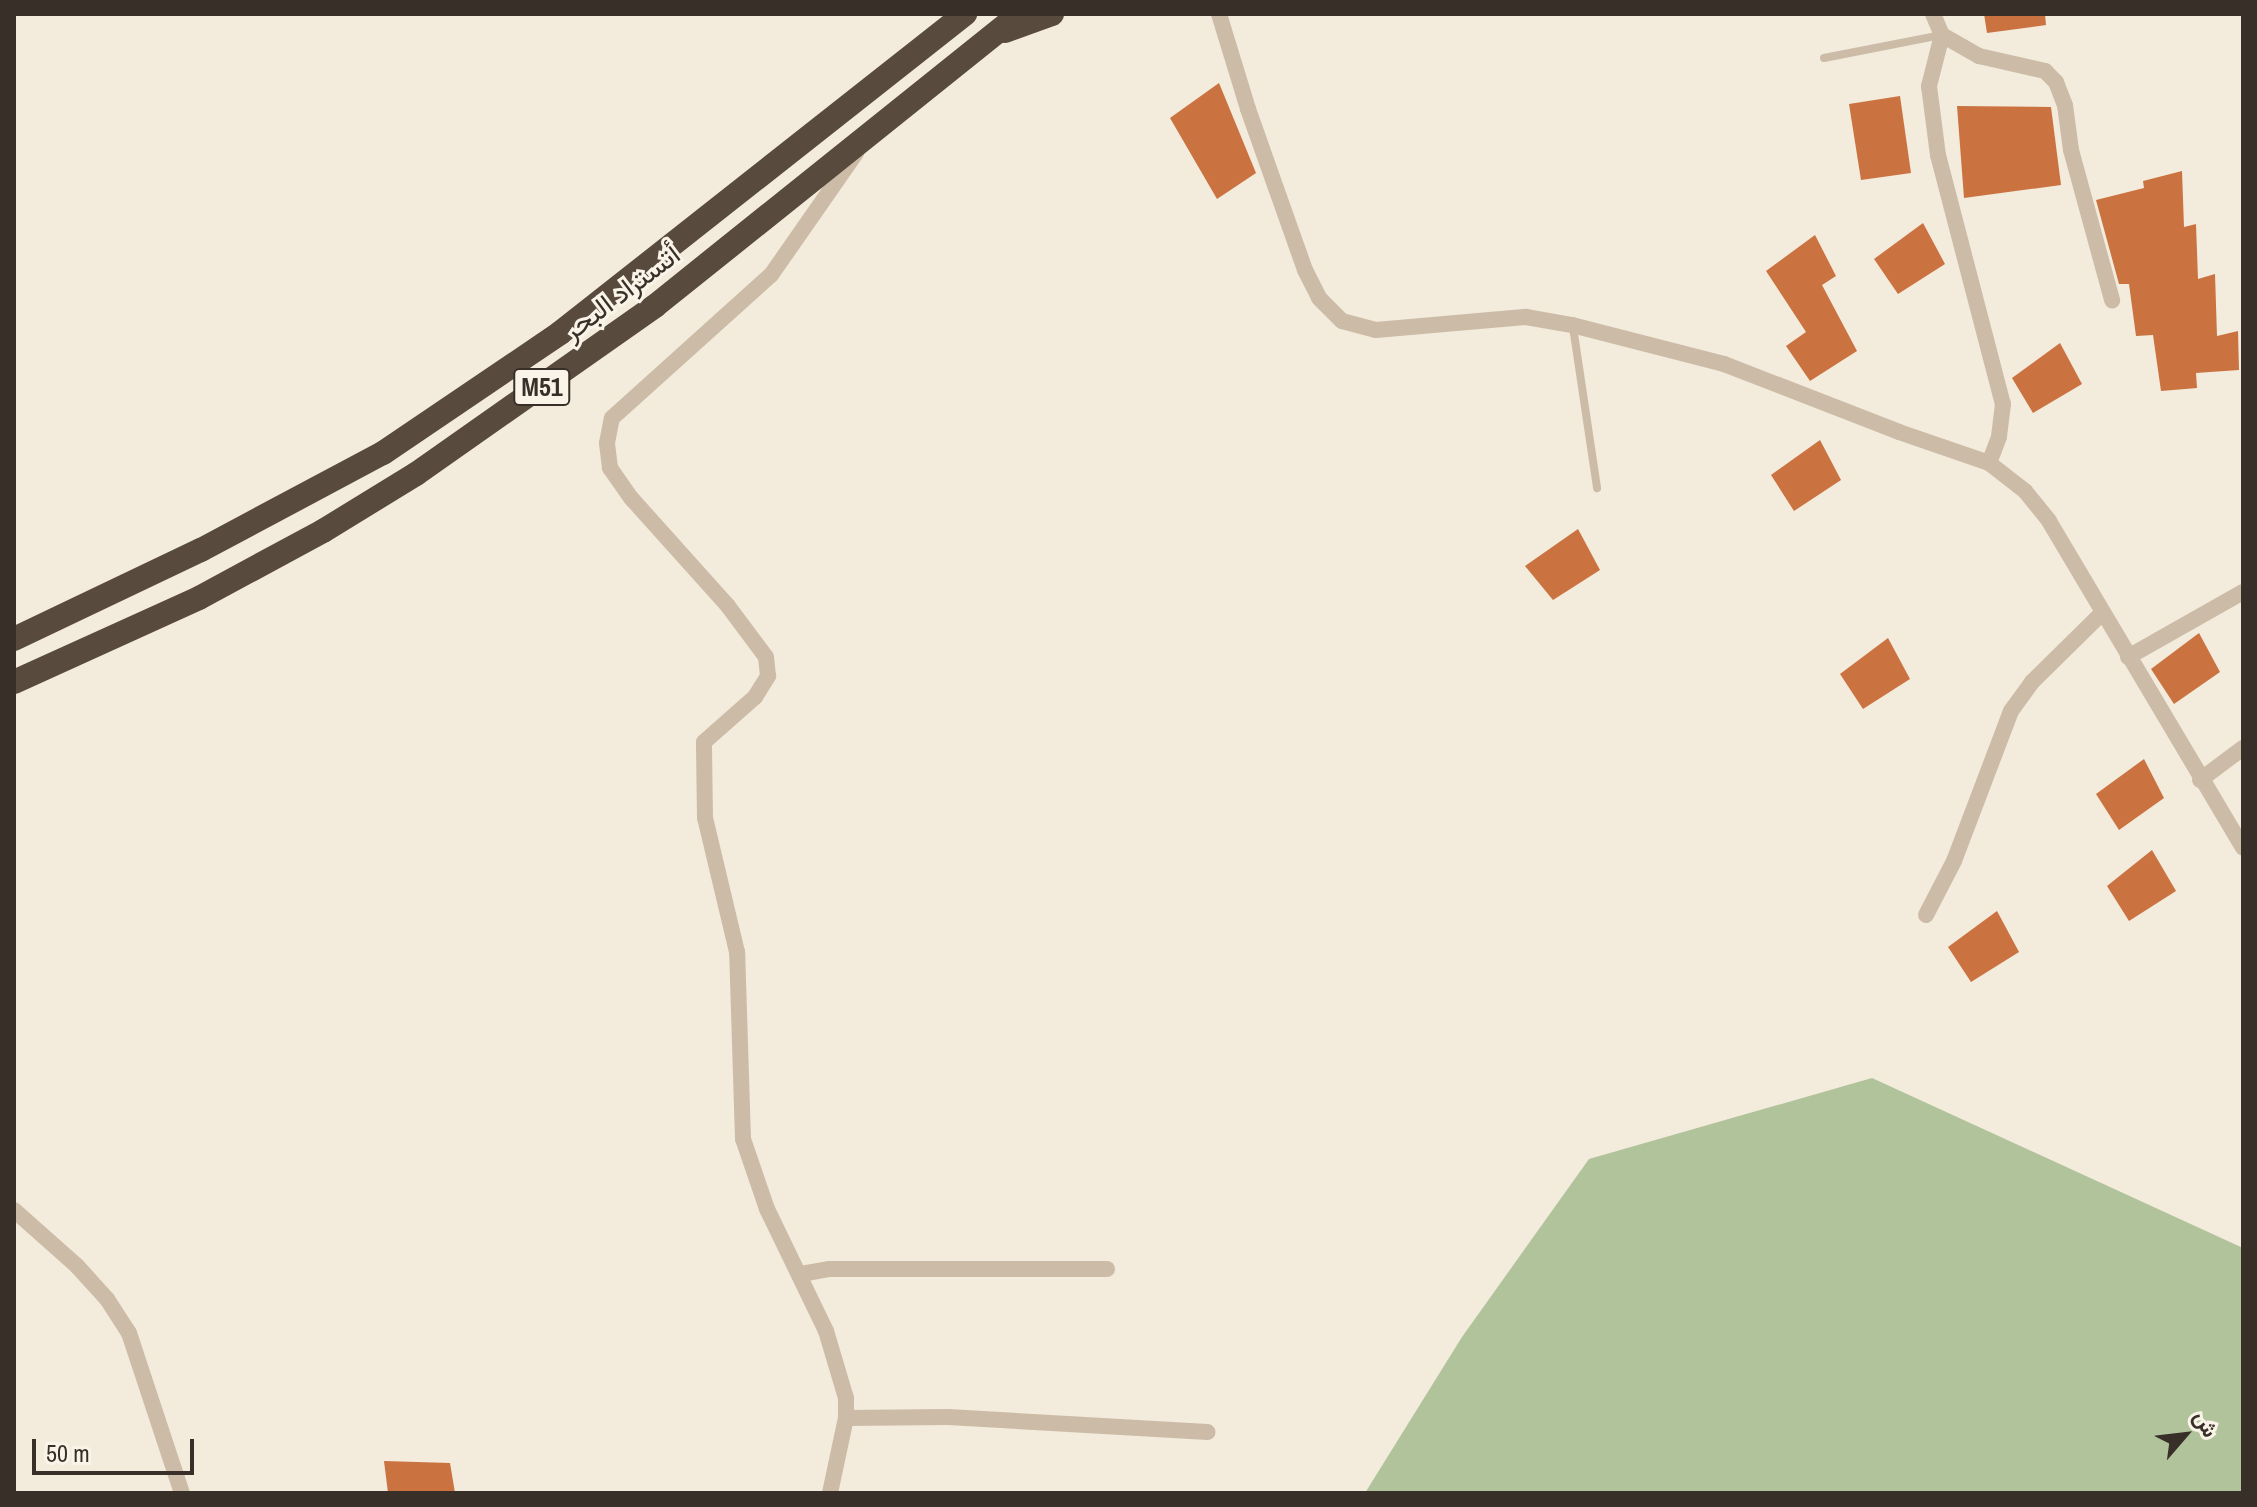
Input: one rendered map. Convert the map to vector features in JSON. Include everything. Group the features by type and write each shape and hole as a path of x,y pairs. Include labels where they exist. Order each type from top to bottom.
{"highway":[{"name":"أتستراد البحر","path":"14,639 201,550 383,453 560,333 965,14"},
{"name":"أتستراد البحر","path":"14,682 199,598 323,531 416,474 655,306 864,142 1020,14"},
{"path":"995,35 1052,14"}],"street":[{"path":"1219,14 1248,109 1305,270 1319,298 1342,321 1376,330 1526,317 1572,325 1724,364 1989,463 2025,491 2049,521 2243,848"},
{"path":"1933,14 1942,35 1979,56 2045,71 2056,82 2065,105 2071,150 2112,300"},
{"path":"1942,35 1929,86 1938,155 2003,404 1999,437 1989,463"},
{"path":"830,1493 846,1418 839,1366 801,1274 767,1209 743,1139 737,952 710,845 702,772 704,742 755,697 768,676 766,657 728,606 624,488 610,468 607,443 612,418 771,275 864,142"},
{"path":"2128,657 2243,592"},
{"path":"1926,915 1954,861 2011,711 2032,682 2102,613"},
{"path":"2200,780 2243,748"},
{"path":"14,1210 77,1266 107,1299 129,1333 182,1493"},
{"path":"801,1274 830,1269 1107,1269"},
{"path":"846,1418 948,1417 1208,1432"}],"lane":[{"path":"1824,58 1942,35"},
{"path":"1572,325 1597,488"}],"green space":[{"path":"1872,1078 2243,1248 2243,1493 1365,1493 1462,1337 1589,1159"}],"building":[{"path":"1984,14 2045,14 2046,25 1987,33"},
{"path":"1219,83 1256,173 1217,199 1170,118"},
{"path":"1900,96 1911,173 1861,180 1849,104"},
{"path":"1957,106 2051,107 2061,185 1964,198"},
{"path":"2182,171 2184,227 2196,224 2198,279 2215,274 2217,336 2238,331 2239,370 2196,373 2197,388 2161,391 2153,335 2136,336 2129,284 2119,284 2096,200 2144,188 2143,181"},
{"path":"1923,223 1945,264 1898,294 1874,259"},
{"path":"1815,235 1836,276 1822,285 1857,351 1810,381 1786,346 1806,332 1766,271"},
{"path":"2060,343 2082,384 2033,413 2012,378"},
{"path":"1820,440 1841,480 1794,511 1771,475"},
{"path":"1578,529 1600,570 1553,600 1525,566"},
{"path":"2199,633 2220,672 2174,704 2151,669"},
{"path":"1888,638 1910,679 1863,709 1840,674"},
{"path":"2144,759 2164,798 2119,830 2096,794"},
{"path":"2152,850 2176,891 2129,921 2107,886"},
{"path":"1997,911 2019,952 1971,982 1948,947"},
{"path":"384,1461 450,1463 455,1493 388,1493"}]}
